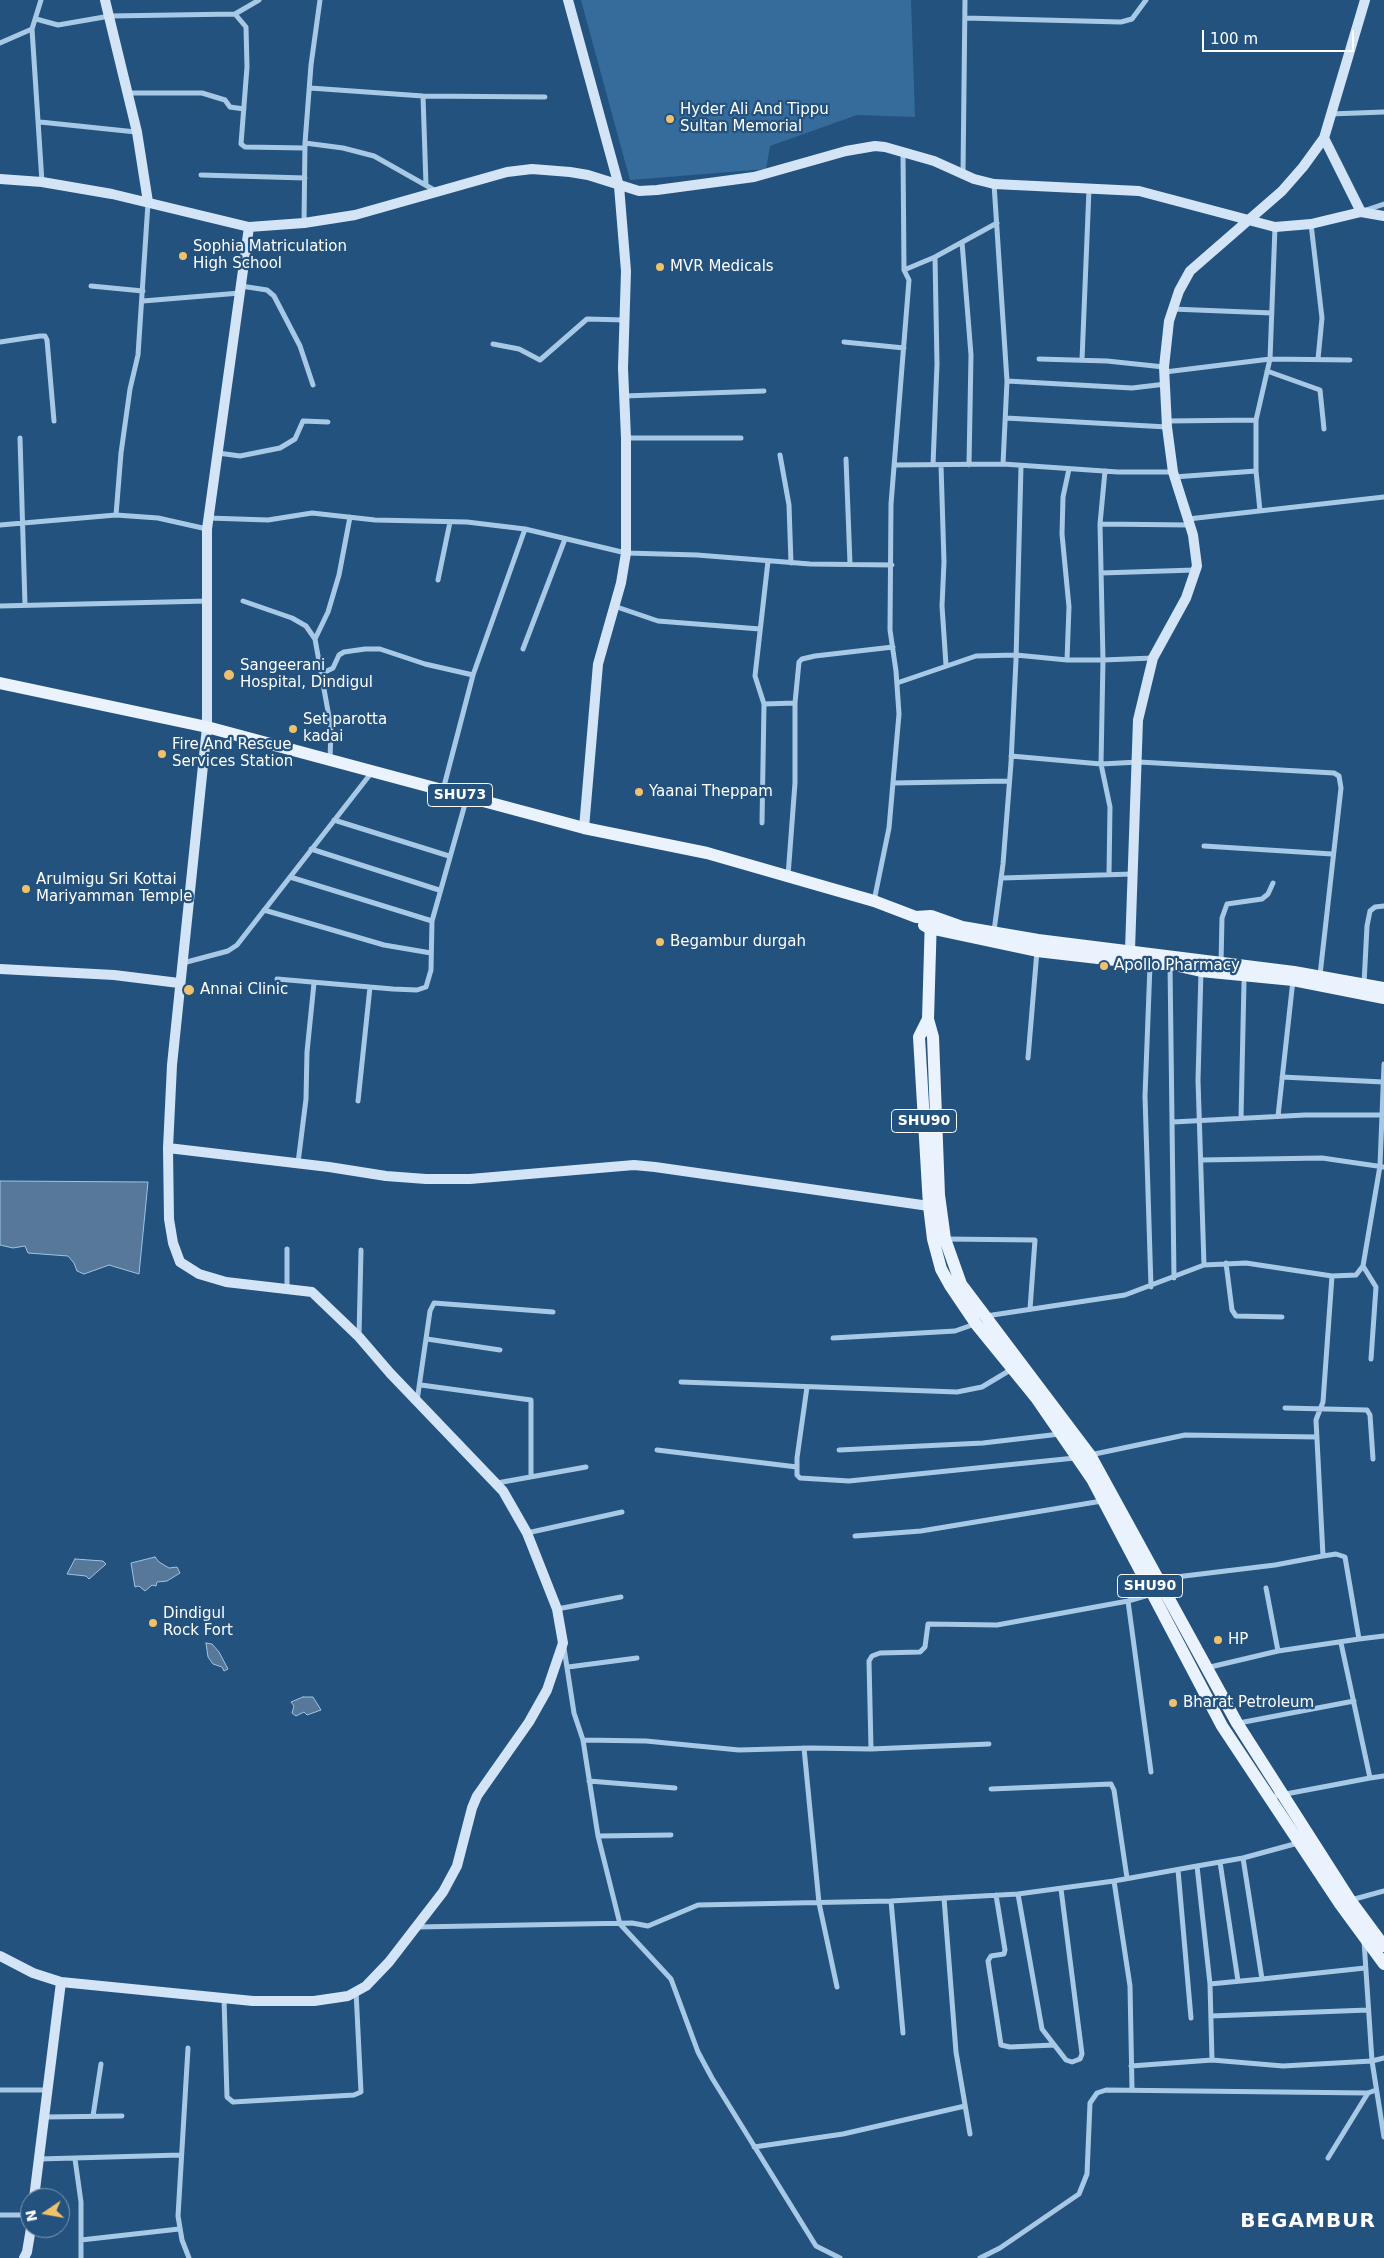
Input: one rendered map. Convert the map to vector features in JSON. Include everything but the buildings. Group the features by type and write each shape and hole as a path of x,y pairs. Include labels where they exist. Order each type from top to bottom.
{"main road":[{"name":"SHU73","path":"0,683 207,727 584,828 707,853 874,902 930,922 993,931 1037,945 1130,950 1150,958 1202,966 1221,963 1293,976 1320,975 1384,988"},
{"path":"930,922 956,933 1037,945 1150,958"},
{"name":"SHU90","path":"930,922 928,1019 919,1037 929,1206 933,1239 941,1269 951,1288 981,1320 1012,1369 1061,1434 1084,1456 1104,1500 1159,1592 1192,1672 1222,1726 1276,1796 1366,1930 1384,1964"},
{"path":"929,949 935,940 956,933"},
{"path":"1202,966 1293,976 1384,998"},
{"path":"928,1019 933,1037 939,1195 945,1239 961,1284 981,1320 1084,1456 1159,1592 1237,1723 1276,1796"},
{"path":"1306,1841 1350,1900 1366,1930 1384,1946"}],"street":[{"path":"41,0 32,29 40,122 42,182"},
{"path":"105,0 137,132 148,202 138,356 130,389 121,453 116,515"},
{"path":"36,19 58,25 110,16 235,14 258,0"},
{"path":"304,224 305,145 320,0"},
{"path":"568,0 618,186 626,271 626,320 623,368 626,438 626,554 598,664 584,828"},
{"path":"963,174 965,0"},
{"path":"965,18 1121,22 1132,20 1146,0"},
{"path":"1130,950 1139,762 1138,720 1153,658 1186,598 1195,570 1196,551 1173,475 1167,424 1164,370 1172,309 1190,271 1287,185 1324,138 1365,0"},
{"path":"235,14 246,27 247,67 240,140 243,145 305,145 343,148 374,156 436,192"},
{"path":"0,44 32,29"},
{"path":"310,88 424,96 545,97"},
{"path":"128,93 202,93 225,100 230,107 244,109"},
{"path":"424,96 426,185"},
{"path":"1330,114 1384,112"},
{"path":"40,122 137,132"},
{"path":"1324,138 1361,212"},
{"path":"0,179 42,182 112,194 249,227 304,224 354,215 507,172 532,170 588,175 618,186 639,191 702,185 754,177 846,151 875,146 903,152 994,184 1140,191 1275,227 1311,224 1361,212 1384,204"},
{"path":"874,902 889,828 898,714 897,683 890,630 891,504 909,280 904,270 903,152"},
{"path":"201,175 306,178"},
{"path":"994,184 1007,381 1003,464"},
{"path":"1082,360 1089,188"},
{"path":"1361,212 1384,216"},
{"path":"904,270 935,257 997,223"},
{"path":"1311,224 1322,309 1318,359"},
{"path":"249,227 207,529 207,727 179,983 172,1065 168,1148 169,1219 173,1243 180,1262 198,1274 226,1282 312,1292 359,1337 417,1401 497,1483 527,1533 557,1609 568,1667 574,1714 583,1740 598,1836 620,1924 671,1979 698,2052 754,2147 816,2246 840,2258"},
{"path":"1260,511 1256,471 1256,420 1270,358 1275,227"},
{"path":"962,242 971,355 969,465"},
{"path":"933,465 937,364 935,257"},
{"path":"91,286 143,292"},
{"path":"143,301 241,289 267,290 274,296 300,346 313,385"},
{"path":"1172,309 1272,313"},
{"path":"493,344 519,350 540,360 588,320 626,320"},
{"path":"0,342 40,336 45,336 48,340 54,421"},
{"path":"844,342 904,348"},
{"path":"1039,359 1082,360 1164,370 1270,358 1350,360"},
{"path":"1267,371 1320,390 1324,429"},
{"path":"1007,381 1132,388 1166,384"},
{"path":"624,396 764,391"},
{"path":"1006,418 1167,424 1256,420"},
{"path":"217,453 240,456 280,448 295,439 303,421 328,422"},
{"path":"20,438 19,460 24,523 26,605"},
{"path":"626,438 741,438"},
{"path":"780,454 789,505 791,562"},
{"path":"846,460 850,564"},
{"path":"894,465 1003,464 1173,475 1256,471"},
{"path":"941,465 944,562 942,606 946,665"},
{"path":"993,931 1002,878 1011,756 1016,655 1021,466"},
{"path":"1067,660 1069,607 1062,534 1063,497 1069,469"},
{"path":"1105,471 1100,524 1103,660 1101,764 1110,807 1110,874"},
{"path":"1100,524 1188,522 1260,511 1384,497"},
{"path":"208,518 252,520 312,513 375,520 450,522 525,529 626,554 697,555 768,561 892,565"},
{"path":"0,525 116,515 158,518 207,529"},
{"path":"315,638 328,612 339,575 350,517"},
{"path":"438,580 450,522"},
{"path":"443,790 473,675 525,529"},
{"path":"523,649 565,539"},
{"path":"762,823 764,704 755,676 768,561"},
{"path":"1102,573 1195,570"},
{"path":"243,601 292,618 306,626 315,638 330,728 330,760"},
{"path":"0,606 208,602"},
{"path":"614,606 658,621 760,629"},
{"path":"788,876 795,782 797,669 802,659 893,647"},
{"path":"321,674 333,668 339,655 344,652 380,649 425,664 473,675"},
{"path":"897,683 976,656 1016,655 1067,660 1153,658"},
{"path":"764,704 795,703"},
{"path":"1011,756 1101,764 1139,762 1334,773 1339,776 1341,788 1332,854 1320,975"},
{"path":"182,963 228,951 237,945 372,772"},
{"path":"893,783 1009,781"},
{"path":"277,978 314,983 417,990 426,987 431,970 432,921 439,890 467,797"},
{"path":"334,820 449,856"},
{"path":"1204,846 1332,854"},
{"path":"311,849 439,890"},
{"path":"1002,878 1133,874"},
{"path":"290,877 432,921"},
{"path":"1221,963 1222,918 1227,904 1262,899 1268,894 1273,883"},
{"path":"1364,984 1367,926 1370,911 1375,907 1384,906"},
{"path":"264,910 384,945 431,953"},
{"path":"1028,1058 1037,945"},
{"path":"1150,958 1145,1096 1151,1287"},
{"path":"1170,960 1174,1278"},
{"path":"1202,966 1198,1080 1204,1265"},
{"path":"0,969 114,975 179,983"},
{"path":"1278,1116 1293,976"},
{"path":"1242,1118 1244,982"},
{"path":"298,1163 306,1099 307,1052 314,983"},
{"path":"358,1101 370,987"},
{"path":"833,1338 955,1332 981,1320 1030,1309 1099,1301 1151,1287 1204,1265 1226,1263 1269,1265 1332,1276 1356,1275 1363,1266 1382,1166 1384,1064"},
{"path":"1282,1077 1383,1082"},
{"path":"1173,1122 1278,1116 1383,1115"},
{"path":"168,1148 298,1163 386,1176 426,1179 470,1179 641,1166 929,1206"},
{"path":"1201,1160 1322,1158 1382,1166"},
{"path":"945,1239 1035,1240 1030,1309"},
{"path":"287,1249 288,1289"},
{"path":"359,1337 361,1250"},
{"path":"1226,1263 1232,1310 1236,1316 1282,1317"},
{"path":"1363,1266 1374,1282 1376,1294 1370,1360"},
{"path":"1323,1556 1316,1420 1324,1397 1332,1276"},
{"path":"417,1401 421,1385 430,1311 434,1303 553,1312"},
{"path":"427,1340 500,1350"},
{"path":"681,1382 957,1392 982,1387 1012,1369"},
{"path":"421,1385 531,1400 532,1475"},
{"path":"807,1387 797,1467 800,1478 848,1481 1084,1456 1185,1435 1317,1437"},
{"path":"1286,1408 1367,1410 1370,1416 1373,1459"},
{"path":"838,1450 983,1443 1061,1434"},
{"path":"657,1450 797,1467"},
{"path":"497,1483 532,1475 586,1467"},
{"path":"855,1536 921,1531 1104,1500"},
{"path":"527,1533 622,1512"},
{"path":"1176,1577 1275,1565 1336,1554 1345,1557 1359,1639"},
{"path":"1266,1588 1278,1652"},
{"path":"871,1749 869,1661 872,1656 880,1653 920,1652 924,1648 927,1626 930,1622 997,1625 1128,1601 1159,1592"},
{"path":"557,1609 621,1597"},
{"path":"1128,1601 1151,1772"},
{"path":"1192,1672 1278,1652 1384,1636"},
{"path":"0,1956 33,1973 61,1982 224,1998 314,2002 332,2000 356,1992 366,1986 389,1962 443,1892 457,1866 472,1808 477,1796 534,1714 547,1690 563,1643"},
{"path":"1341,1643 1370,1778"},
{"path":"568,1667 637,1658"},
{"path":"1222,1726 1354,1701"},
{"path":"583,1740 646,1742 739,1750 804,1748 871,1749 989,1744"},
{"path":"804,1748 820,1903 837,1986"},
{"path":"1276,1796 1384,1776"},
{"path":"589,1781 675,1788"},
{"path":"991,1789 1111,1784 1114,1790 1128,1878"},
{"path":"598,1836 671,1835"},
{"path":"417,1926 632,1923 653,1925 698,1905 891,1901 1018,1894 1178,1870 1242,1858 1306,1841"},
{"path":"1242,1858 1262,1979"},
{"path":"1220,1862 1238,1981"},
{"path":"1197,1866 1210,1984 1212,2060"},
{"path":"1178,1870 1191,2018"},
{"path":"1114,1881 1130,1986 1132,2089"},
{"path":"1018,1894 1042,2029 1070,2062 1081,2058 1061,1889"},
{"path":"1350,1900 1384,1891"},
{"path":"996,1895 1004,1954 991,1956 988,1961 1001,2045 1010,2047 1054,2044"},
{"path":"944,1898 956,2052 970,2134"},
{"path":"891,1901 903,2033"},
{"path":"1366,1930 1365,1968 1372,2061 1376,2090 1382,2111 1384,2137"},
{"path":"1210,1984 1365,1968"},
{"path":"35,2188 61,1982"},
{"path":"224,1998 227,2097 233,2102 354,2096 361,2092 356,1992"},
{"path":"1210,2016 1368,2010"},
{"path":"188,2048 180,2155 178,2216 179,2229 190,2258"},
{"path":"1131,2066 1212,2060 1283,2066 1372,2061 1384,2058"},
{"path":"93,2116 101,2064"},
{"path":"980,2258 1000,2248 1080,2194 1087,2174 1091,2100 1097,2093 1106,2090 1132,2089 1368,2093 1376,2090"},
{"path":"0,2090 48,2090"},
{"path":"1328,2158 1368,2093"},
{"path":"754,2147 843,2134 965,2106"},
{"path":"45,2117 122,2116"},
{"path":"39,2159 180,2155"},
{"path":"75,2159 81,2202 81,2258"},
{"path":"0,2215 20,2215"},
{"path":"81,2240 179,2229"},
{"path":"24,2258 29,2238"}],"shaded area":[{"path":"581,0 911,0 915,117 857,115 770,146 766,169 630,180"},
{"path":"0,1181 148,1182 139,1274 109,1265 84,1274 77,1271 74,1263 68,1256 28,1253 25,1246 13,1248 0,1245"},
{"path":"155,1557 169,1568 177,1567 180,1573 167,1581 157,1582 156,1586 152,1585 145,1591 139,1586 135,1587 131,1563"},
{"path":"75,1559 103,1561 106,1564 89,1579 86,1576 67,1574"},
{"path":"206,1643 212,1644 219,1652 228,1669 224,1671 222,1667 213,1664 208,1657"},
{"path":"303,1697 313,1697 321,1710 307,1715 304,1712 296,1716 292,1713 294,1706 291,1702"}],"place":[{"name":"Hyder Ali And Tippu Sultan Memorial","path":"670,119"},
{"name":"Sophia Matriculation High School","path":"183,256"},
{"name":"MVR Medicals","path":"660,267"},
{"name":"Sangeerani Hospital, Dindigul","path":"229,675"},
{"name":"Set parotta kadai","path":"293,729"},
{"name":"Fire And Rescue Services Station","path":"162,754"},
{"name":"Yaanai Theppam","path":"639,792"},
{"name":"Arulmigu Sri Kottai Mariyamman Temple","path":"26,889"},
{"name":"Begambur durgah","path":"660,942"},
{"name":"Apollo Pharmacy","path":"1104,966"},
{"name":"Annai Clinic","path":"189,990"},
{"name":"Dindigul Rock Fort","path":"153,1623"},
{"name":"HP","path":"1218,1640"},
{"name":"Bharat Petroleum","path":"1173,1703"}],"district":[{"name":"BEGAMBUR","path":"1308,2222"}]}
